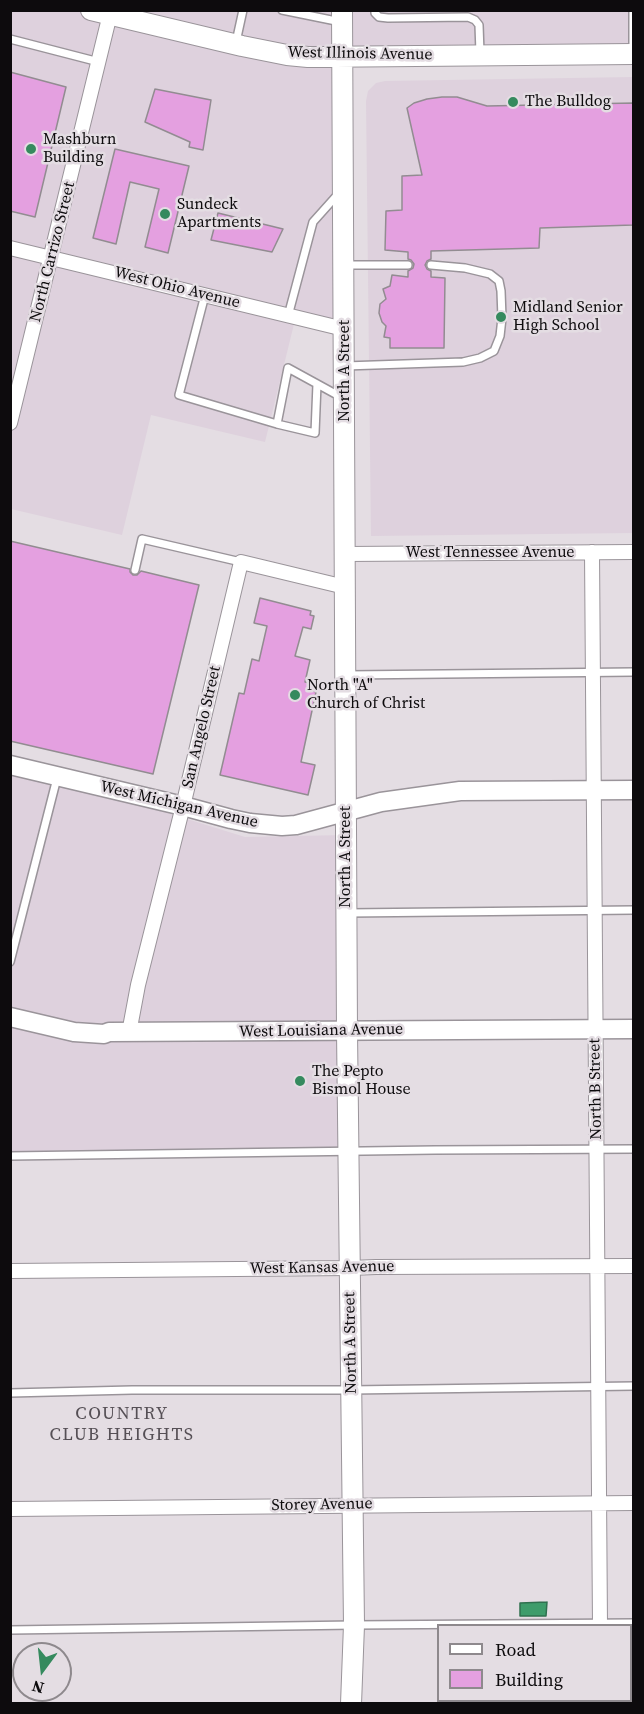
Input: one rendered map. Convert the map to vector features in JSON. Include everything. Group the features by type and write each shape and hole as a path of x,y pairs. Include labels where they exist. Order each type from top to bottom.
{"main road":[{"name":"West Illinois Avenue","path":"104,12 287,55 342,57 633,54"},
{"name":"North A Street","path":"342,16 347,1031 354,1625 351,1704"}],"street":[{"name":"North Carrizo Street","path":"10,423 99,62 104,12"},
{"name":"West Ohio Avenue","path":"10,248 344,329"},
{"name":"North B Street","path":"592,552 600,1624"},
{"name":"West Tennessee Avenue","path":"346,554 633,552"},
{"path":"241,562 345,587"},
{"name":"San Angelo Street","path":"129,1033 138,985 241,562"},
{"name":"West Michigan Avenue","path":"10,765 240,821 282,826 296,825 381,802 460,791 633,790"},
{"name":"West Louisiana Avenue","path":"10,1017 74,1032 104,1034 109,1032 633,1029"},
{"name":"West Kansas Avenue","path":"10,1270 633,1266"},
{"name":"Storey Avenue","path":"10,1509 633,1503"}],"lane":[{"path":"236,44 243,10"},
{"path":"282,10 342,16"},
{"path":"375,10 379,17 388,18 468,17 476,20 479,25 480,55"},
{"path":"633,10 633,54"},
{"path":"10,39 99,62"},
{"path":"288,316 313,222 343,189"},
{"path":"344,265 408,265"},
{"path":"345,366 463,362 480,358 494,351 500,336 502,318 499,281 490,274 465,268 431,265"},
{"path":"205,295 179,395 315,433 317,384"},
{"path":"278,424 288,368 345,399"},
{"path":"135,570 142,539 241,562"},
{"path":"345,675 633,672"},
{"path":"10,962 57,776"},
{"path":"347,913 633,910"},
{"path":"10,1156 633,1149"},
{"path":"10,1393 633,1386"},
{"path":"600,1624 633,1623"},
{"path":"10,1630 437,1625"}],"shaded area":[{"path":"11,11 633,11 633,54 342,58 346,333 295,320 265,442 151,415 122,535 11,509"},
{"name":"Midland Senior High School","path":"633,77 633,533 371,536 366,101 368,91 376,83 385,81"},
{"path":"11,767 55,778 245,837 346,835 356,1151 11,1153"},
{"path":"547,1602 546,1616 520,1616 520,1603"}],"building":[{"name":"Mashburn Building","path":"10,72 66,87 35,217 10,211"},
{"path":"155,89 211,100 203,150 189,147 190,142 145,122"},
{"path":"442,97 457,97 487,106 633,103 633,225 540,228 539,248 431,251 431,259 425,265 431,271 431,277 445,278 444,348 390,348 390,338 384,337 386,326 379,313 380,304 386,299 383,289 390,286 392,275 408,277 408,271 413,268 414,264 408,259 408,252 385,250 386,211 402,210 402,176 422,175 407,108 414,103"},
{"name":"Sundeck Apartments","path":"115,149 189,166 168,253 145,247 159,189 130,182 116,244 93,238"},
{"path":"218,213 283,229 272,252 211,240"},
{"path":"10,541 130,569 133,575 141,571 199,585 153,774 10,741"},
{"name":"North \"A\" Church of Christ","path":"260,598 311,611 310,615 314,616 311,629 303,627 295,656 310,660 305,682 314,684 313,691 316,692 301,762 315,765 308,795 220,775 239,693 244,694 252,659 259,661 267,626 254,623"}],"place":[{"name":"The Bulldog","path":"513,102"},
{"name":"Mashburn Building","path":"31,149"},
{"name":"Sundeck Apartments","path":"165,214"},
{"name":"Midland Senior High School","path":"501,317"},
{"name":"North \"A\" Church of Christ","path":"295,695"},
{"name":"The Pepto Bismol House","path":"300,1081"}],"district":[{"name":"COUNTRY CLUB HEIGHTS","path":"122,1424"}]}
